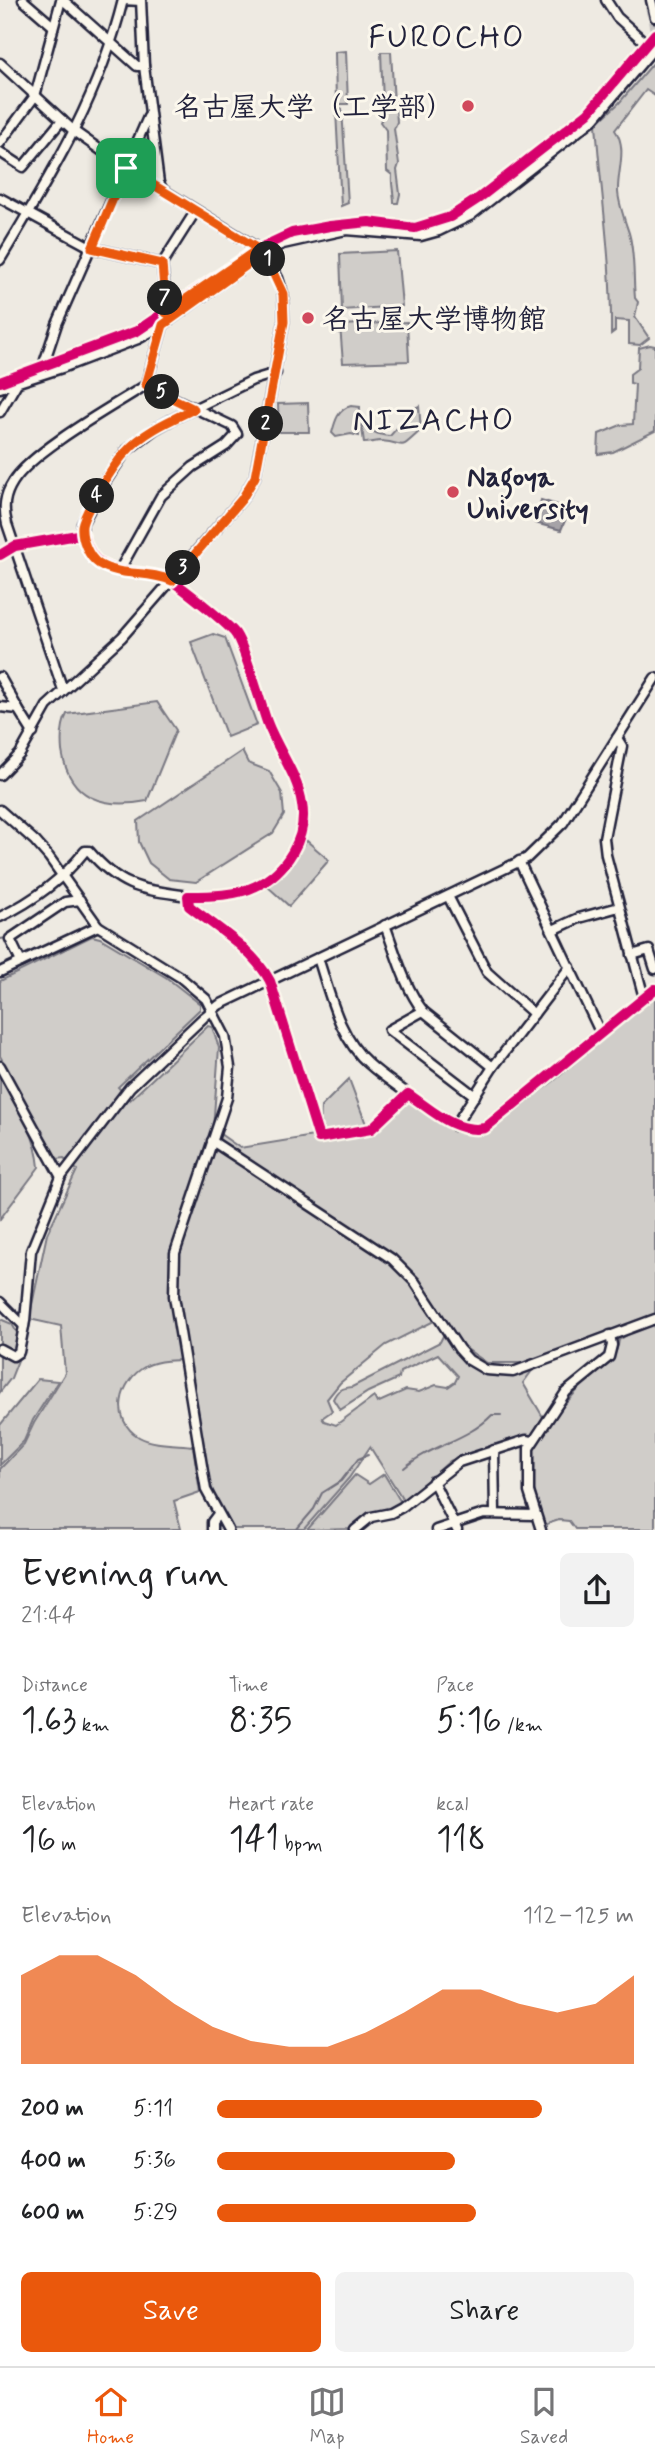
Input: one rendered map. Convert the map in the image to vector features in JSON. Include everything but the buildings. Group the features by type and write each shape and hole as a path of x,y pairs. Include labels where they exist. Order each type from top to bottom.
{"street":[{"path":"23,0 53,26"},
{"path":"0,143 35,96 62,0 137,66 144,66"},
{"path":"0,260 75,132 112,44 123,0 141,0 149,114 159,183 163,190"},
{"path":"606,0 617,17 651,45"},
{"path":"651,0 655,17"},
{"path":"0,382 137,331 292,233 369,222 415,228 450,217 479,198 588,113 651,45 655,34"},
{"path":"0,62 75,132 126,168 261,251 283,294 284,322 255,477 242,499 122,637 47,706 33,733 2,771"},
{"path":"43,366 57,324 149,114"},
{"path":"0,152 23,167 62,120"},
{"path":"0,198 92,248 162,264"},
{"path":"166,313 162,264 195,212"},
{"path":"0,388 138,339 163,325 261,251"},
{"path":"63,690 3,507 13,480 42,454 146,385 163,325"},
{"path":"0,917 15,910 62,877 85,851 89,851 116,877 131,886 188,896 214,896 257,886 293,852 299,841 303,827 302,804 268,725 237,634 172,581 119,571 99,564 91,557 82,524 103,485 126,451 155,429 253,380 276,373"},
{"path":"0,412 18,383"},
{"path":"119,571 161,496 193,467 226,446 237,434 232,426 146,385"},
{"path":"0,555 15,546 83,534"},
{"path":"0,677 33,733"},
{"path":"0,1349 13,1356 19,1352 31,1251 61,1177 123,1095 213,1010 527,858 563,823 655,677"},
{"path":"0,707 18,709"},
{"path":"617,738 622,746 604,838 606,855 644,998"},
{"path":"0,810 35,841 98,926 180,977 206,999 225,1036 230,1067 227,1098 176,1252 174,1296 206,1490 228,1530"},
{"path":"519,861 601,1034"},
{"path":"188,896 189,906 253,957 270,981 319,1138 371,1129 408,1094"},
{"path":"448,896 487,972 534,1014"},
{"path":"0,941 10,939 65,902 80,901"},
{"path":"553,930 579,918 619,907"},
{"path":"385,925 410,991 423,1011 493,1067"},
{"path":"0,972 98,926"},
{"path":"10,939 21,962"},
{"path":"632,955 649,950 655,969"},
{"path":"318,958 343,1030 367,1063 455,1126 478,1130 491,1125 655,989"},
{"path":"455,1126 493,1067 570,967"},
{"path":"423,1011 389,1030 474,1096"},
{"path":"0,1066 61,1177"},
{"path":"212,1141 375,1247 407,1272 469,1360 485,1370 503,1373 531,1366 655,1319"},
{"path":"0,1302 24,1326"},
{"path":"541,1530 534,1515 528,1479 529,1447 566,1392 609,1357 612,1345 610,1335"},
{"path":"355,1530 371,1517 391,1513 402,1507 459,1462 526,1440 532,1441"},
{"path":"494,1450 495,1513"},
{"path":"433,1481 455,1527"},
{"path":"436,1530 455,1527 495,1513 534,1515"},
{"path":"212,1530 212,1522 218,1514"}],"shaded area":[{"path":"346,51 348,104 336,104 335,52"},
{"path":"381,52 391,52 394,103 383,103"},
{"path":"655,61 655,96 646,90 615,130 621,144 619,197 631,241 635,298 638,302 635,317 649,338 640,345 629,344 629,321 615,320 615,331 611,334 608,255 596,124 619,103"},
{"path":"396,108 397,122 394,129 400,194 398,203 394,203 392,175 387,171 386,130 380,122 386,109"},
{"path":"342,109 348,203 341,206 336,111"},
{"path":"397,251 402,306 342,310 340,254"},
{"path":"407,322 409,361 343,363 340,325"},
{"path":"655,346 655,431 613,452 598,454 599,434 621,425 633,424 635,384 630,383 630,374 638,368 639,348"},
{"path":"308,403 309,432 279,432 278,404"},
{"path":"351,406 360,407 359,436 351,434 336,437 332,433 334,424 343,410"},
{"path":"419,406 421,430 405,444 381,441 364,443 361,420 365,420 374,432 390,436 403,426 404,418 412,416 413,409"},
{"path":"541,500 570,509 561,530 535,523"},
{"path":"213,634 225,638 257,725 227,737 191,642"},
{"path":"157,702 176,730 147,801 103,802 81,790 72,781 62,751 62,732 67,714"},
{"path":"242,751 248,763 269,771 282,793 284,815 273,833 196,882 169,879 149,863 139,842 138,821"},
{"path":"307,841 329,860 289,906 267,886"},
{"path":"92,936 100,938 167,978 200,1004 200,1009 118,1087 130,1100 208,1026 212,1027 219,1048 213,1129 240,1148 320,1135 321,1107 349,1079 366,1124 410,1098 457,1130 486,1133 555,1080 655,994 655,1529 575,1529 569,1521 559,1520 544,1525 530,1463 534,1446 558,1411 611,1359 619,1340 647,1323 525,1363 487,1363 464,1347 442,1317 386,1345 340,1383 327,1399 332,1411 322,1418 324,1421 336,1425 374,1397 377,1403 406,1390 419,1392 436,1385 448,1387 455,1382 458,1376 438,1354 400,1372 399,1378 368,1392 340,1410 333,1399 340,1390 352,1387 440,1342 444,1334 463,1358 481,1371 504,1375 534,1368 523,1383 543,1417 530,1438 509,1440 450,1461 404,1501 370,1447 349,1478 304,1529 232,1529 221,1510 206,1469 189,1360 161,1361 146,1366 129,1381 124,1391 121,1411 130,1430 145,1440 193,1446 200,1492 174,1501 181,1529 0,1529 0,1469 24,1444 65,1373 61,1326 29,1319 47,1234 77,1170 64,1158 57,1159 0,1056 0,981"},
{"path":"0,1074 30,1130 39,1167 0,1219"},
{"path":"0,1319 12,1324 24,1345 11,1378 0,1392"},
{"path":"38,1379 58,1381 33,1420 24,1441 0,1465 0,1425"},
{"path":"384,1474 402,1504 353,1529 307,1530 355,1475 369,1484"}],"waterway":[{"path":"0,939 7,938"},
{"path":"404,1468 472,1431 492,1415 501,1415"},
{"path":"296,1530 314,1509 322,1493 341,1481 358,1459 368,1455"}],"tunnel":[{"path":"650,6 655,31"}],"cycle path":[{"path":"0,382 137,331 258,249 292,233 369,222 415,228 450,217 479,198 588,113 655,34"},
{"path":"0,555 15,546 83,534 89,550 96,560 106,567 168,579 212,612 238,638 267,722 300,793 302,829 285,863 267,880 231,894 188,896 189,906 244,949 263,969 270,981 319,1138 371,1129 408,1094 454,1124 474,1129 485,1128 655,989"}],"place":[{"name":"名古屋大学（工学部）","path":"468,106"},
{"name":"名古屋大学博物館","path":"308,318"},
{"name":"Nagoya University","path":"453,492"}],"district":[{"name":"FUROCHO","path":"447,36"},
{"name":"NIZACHO","path":"434,419"}],"route":[{"path":"126,168 92,248 162,264 166,313 258,249 264,253 163,325 146,385 194,409 155,429 126,451 103,485 82,524 86,548 99,564 119,571 172,581 242,499 255,477 284,322 283,294 278,278 264,253 258,249 215,222 195,212 126,168"}]}
